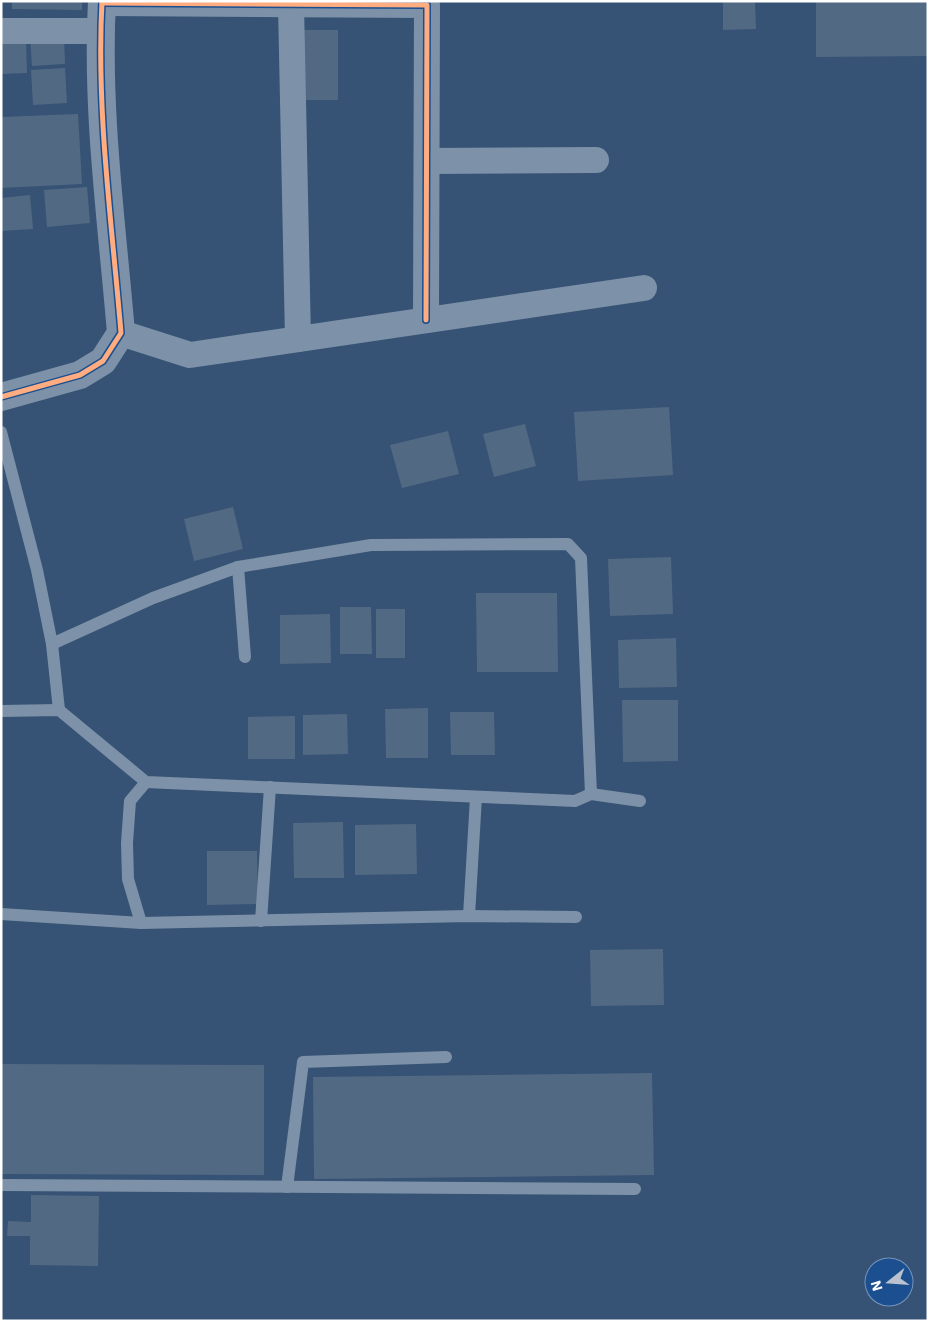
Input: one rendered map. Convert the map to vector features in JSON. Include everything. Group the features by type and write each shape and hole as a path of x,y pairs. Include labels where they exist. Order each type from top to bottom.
{"street":[{"path":"1,397 80,374 103,361 121,333 104,134 100,31 102,2 427,5 426,320"},
{"path":"292,4 298,339"},
{"path":"1,31 100,31"},
{"path":"427,161 596,160"},
{"path":"121,333 190,355 644,288"}],"lane":[{"path":"1,432 37,570 52,644 59,710"},
{"path":"52,644 153,598 238,567 371,545 568,544 581,558 591,794"},
{"path":"238,567 245,657"},
{"path":"1,711 59,710 146,782 575,801 591,794 640,801"},
{"path":"141,923 128,879 127,843 130,801 146,782"},
{"path":"261,921 270,787"},
{"path":"469,916 476,797"},
{"path":"1,914 141,923 469,916 576,917"},
{"path":"287,1187 303,1062 446,1057"},
{"path":"1,1185 635,1188"}],"building":[{"path":"12,1 82,1 82,10 12,9"},
{"path":"723,1 755,1 756,29 723,30"},
{"path":"816,1 928,1 928,56 816,57"},
{"path":"298,30 338,30 338,100 298,100"},
{"path":"64,35 65,64 32,66 30,37"},
{"path":"26,39 27,73 1,74 1,40"},
{"path":"65,68 67,103 33,105 31,70"},
{"path":"78,114 82,184 1,188 1,117"},
{"path":"87,187 90,223 47,227 44,190"},
{"path":"30,195 33,229 1,231 1,198"},
{"path":"669,407 673,475 578,481 574,412"},
{"path":"525,424 536,466 494,477 483,434"},
{"path":"448,431 459,474 402,488 390,445"},
{"path":"233,507 243,549 194,561 184,519"},
{"path":"671,557 673,614 610,616 608,559"},
{"path":"476,593 557,593 558,672 477,672"},
{"path":"340,607 371,607 372,654 340,654"},
{"path":"376,609 405,609 405,658 376,658"},
{"path":"330,614 331,663 280,664 280,615"},
{"path":"676,638 677,687 619,688 618,640"},
{"path":"622,700 678,700 678,761 623,762"},
{"path":"428,708 428,758 386,758 385,709"},
{"path":"450,712 494,712 495,755 451,755"},
{"path":"347,714 348,754 303,755 303,715"},
{"path":"295,716 295,759 248,759 248,717"},
{"path":"343,822 344,878 294,878 293,823"},
{"path":"416,824 417,874 355,875 355,825"},
{"path":"207,851 257,851 258,904 207,905"},
{"path":"663,949 664,1005 591,1006 590,950"},
{"path":"1,1064 264,1065 264,1175 1,1174"},
{"path":"652,1073 654,1175 314,1179 313,1077"},
{"path":"31,1195 99,1196 98,1266 30,1265 30,1236 7,1236 8,1221 31,1222"}],"cycle path":[{"path":"1,397 80,375 103,361 121,333 103,126 101,84 102,1"},
{"path":"102,3 427,5 426,320"}]}
